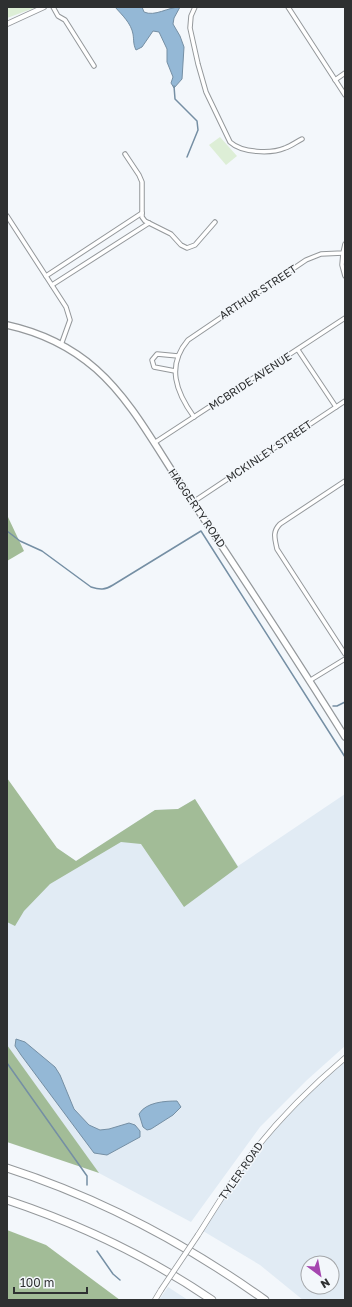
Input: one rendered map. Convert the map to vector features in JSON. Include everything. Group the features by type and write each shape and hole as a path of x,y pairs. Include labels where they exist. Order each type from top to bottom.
{"highway":[{"path":"7,1168 89,1199 139,1222 206,1260 265,1300"},
{"path":"7,1200 53,1216 110,1241 212,1300"}],"main road":[{"name":"HAGGERTY ROAD","path":"7,325 61,345 86,361 108,380 122,397 193,502 345,737"}],"street":[{"path":"7,24 44,7"},
{"path":"53,7 58,16 64,20 94,66"},
{"path":"196,7 191,16 190,28 198,64 206,92 228,139 233,145 254,150 279,150 302,139"},
{"path":"288,7 345,95"},
{"path":"335,80 345,73"},
{"path":"125,154 139,174 142,182 142,213 145,221 171,234 181,245 187,248 195,245 215,222"},
{"path":"46,276 142,213"},
{"path":"7,216 66,307 70,320 61,345"},
{"path":"52,285 149,223"},
{"path":"345,244 342,265 345,276"},
{"name":"ARTHUR STREET","path":"194,418 180,394 174,371 178,356 184,344 196,333 306,260 322,254 343,253"},
{"name":"MCBRIDE AVENUE","path":"154,443 345,318"},
{"path":"298,350 336,407"},
{"path":"174,371 154,367 152,360 157,354 178,356"},
{"name":"MCKINLEY STREET","path":"193,502 345,401"},
{"path":"345,481 283,522 276,529 274,535 277,549 345,654"},
{"path":"309,681 345,659"},
{"name":"TYLER ROAD","path":"155,1300 240,1169 266,1136 298,1101 345,1058"}],"shaded area":[{"path":"345,794 345,1046 307,1080 260,1127 191,1222 97,1172 7,1046 7,877 57,848 76,861 155,810 178,809 195,799 238,866"},
{"path":"345,1061 345,1300 303,1300 260,1265 203,1231 240,1175 273,1132 309,1093"},
{"path":"168,1287 188,1300 159,1300"}],"green space":[{"path":"7,7 37,7 7,18"},
{"path":"220,137 237,156 226,165 209,145"},
{"path":"7,515 24,551 7,561"},
{"path":"7,778 57,848 76,861 155,810 178,809 195,799 238,867 184,907 141,844 121,842 50,884 24,911 15,926 7,922"},
{"path":"7,1045 99,1173 7,1142"},
{"path":"7,1230 46,1245 120,1300 7,1300"}],"water":[{"path":"115,7 142,7 144,12 157,13 175,7 180,7 174,18 173,24 184,47 182,79 174,88 171,83 173,77 167,62 167,49 159,32 153,31 142,47 136,50 132,30 126,19"},
{"path":"16,1039 25,1042 55,1067 60,1075 74,1109 89,1125 100,1130 129,1123 135,1125 140,1131 140,1137 107,1155 94,1153 21,1055 15,1046"},
{"path":"177,1101 181,1107 173,1115 151,1129 147,1130 143,1127 139,1114 142,1110 156,1103"}],"waterway":[{"path":"174,86 175,99 197,121 198,130 187,157"},
{"path":"7,531 20,541 42,551 91,587 100,589 105,589 113,585 201,531 345,757"},
{"path":"333,706 337,706 345,702"},
{"path":"7,1063 87,1176 87,1185"},
{"path":"97,1251 113,1274 120,1280"}]}
